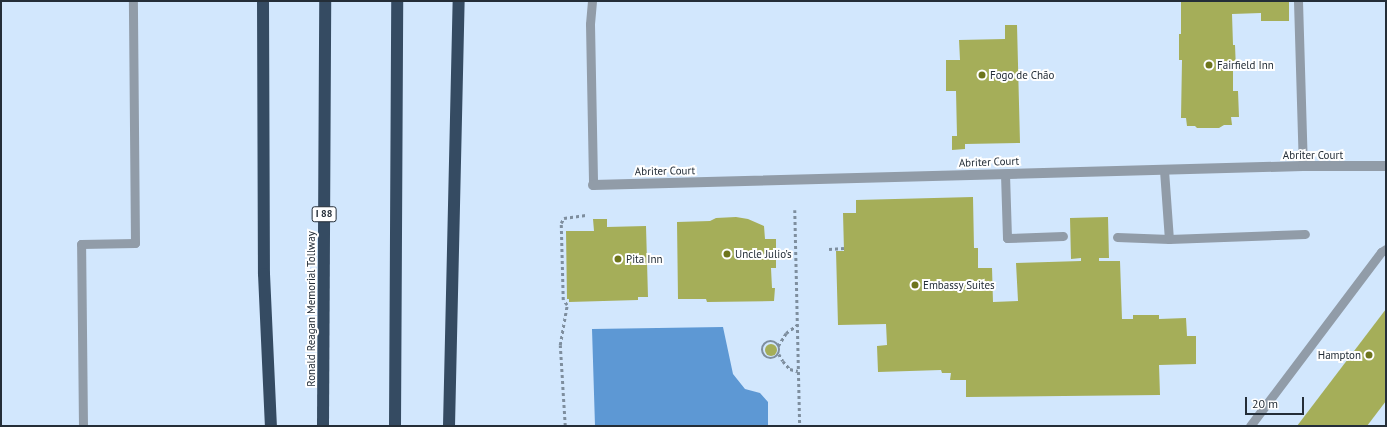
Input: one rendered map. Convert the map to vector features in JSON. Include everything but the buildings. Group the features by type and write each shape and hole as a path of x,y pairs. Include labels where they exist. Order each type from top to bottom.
{"highway":[{"path":"263,1 264,274 271,426"},
{"name":"Ronald Reagan Memorial Tollway","path":"323,426 325,1"},
{"path":"395,426 397,1"},
{"path":"449,426 458,1"}],"street":[{"name":"Abriter Court","path":"593,185 1303,166 1386,166"}],"lane":[{"path":"83,426 80,244 136,243 133,1"},
{"path":"592,1 590,24 593,185"},
{"path":"1298,1 1303,166"},
{"path":"1164,170 1169,239"},
{"path":"1005,174 1007,238 1064,236"},
{"path":"1117,236 1169,239 1305,234"},
{"path":"1250,426 1381,252 1386,249"}],"path":[{"path":"794,210 800,426"},
{"path":"565,426 560,345 567,305 563,300 560,223 564,218 586,215"},
{"path":"829,249 844,248"},
{"path":"797,325 786,333 778,346 779,354 783,361 790,369 798,371"},
{"path":"778,346 774,342 768,342 763,346 762,351 764,357 770,359 775,358 779,354"}],"water":[{"path":"723,327 733,374 745,389 760,393 768,402 768,426 595,426 592,329"}],"place":[{"name":"Fairfield Inn","path":"1209,65"},
{"name":"Fogo de Chão","path":"982,75"},
{"name":"Uncle Julio’s","path":"727,254"},
{"name":"Pita Inn","path":"618,259"},
{"name":"Embassy Suites","path":"915,285"},
{"name":"Hampton","path":"1369,355"}]}
